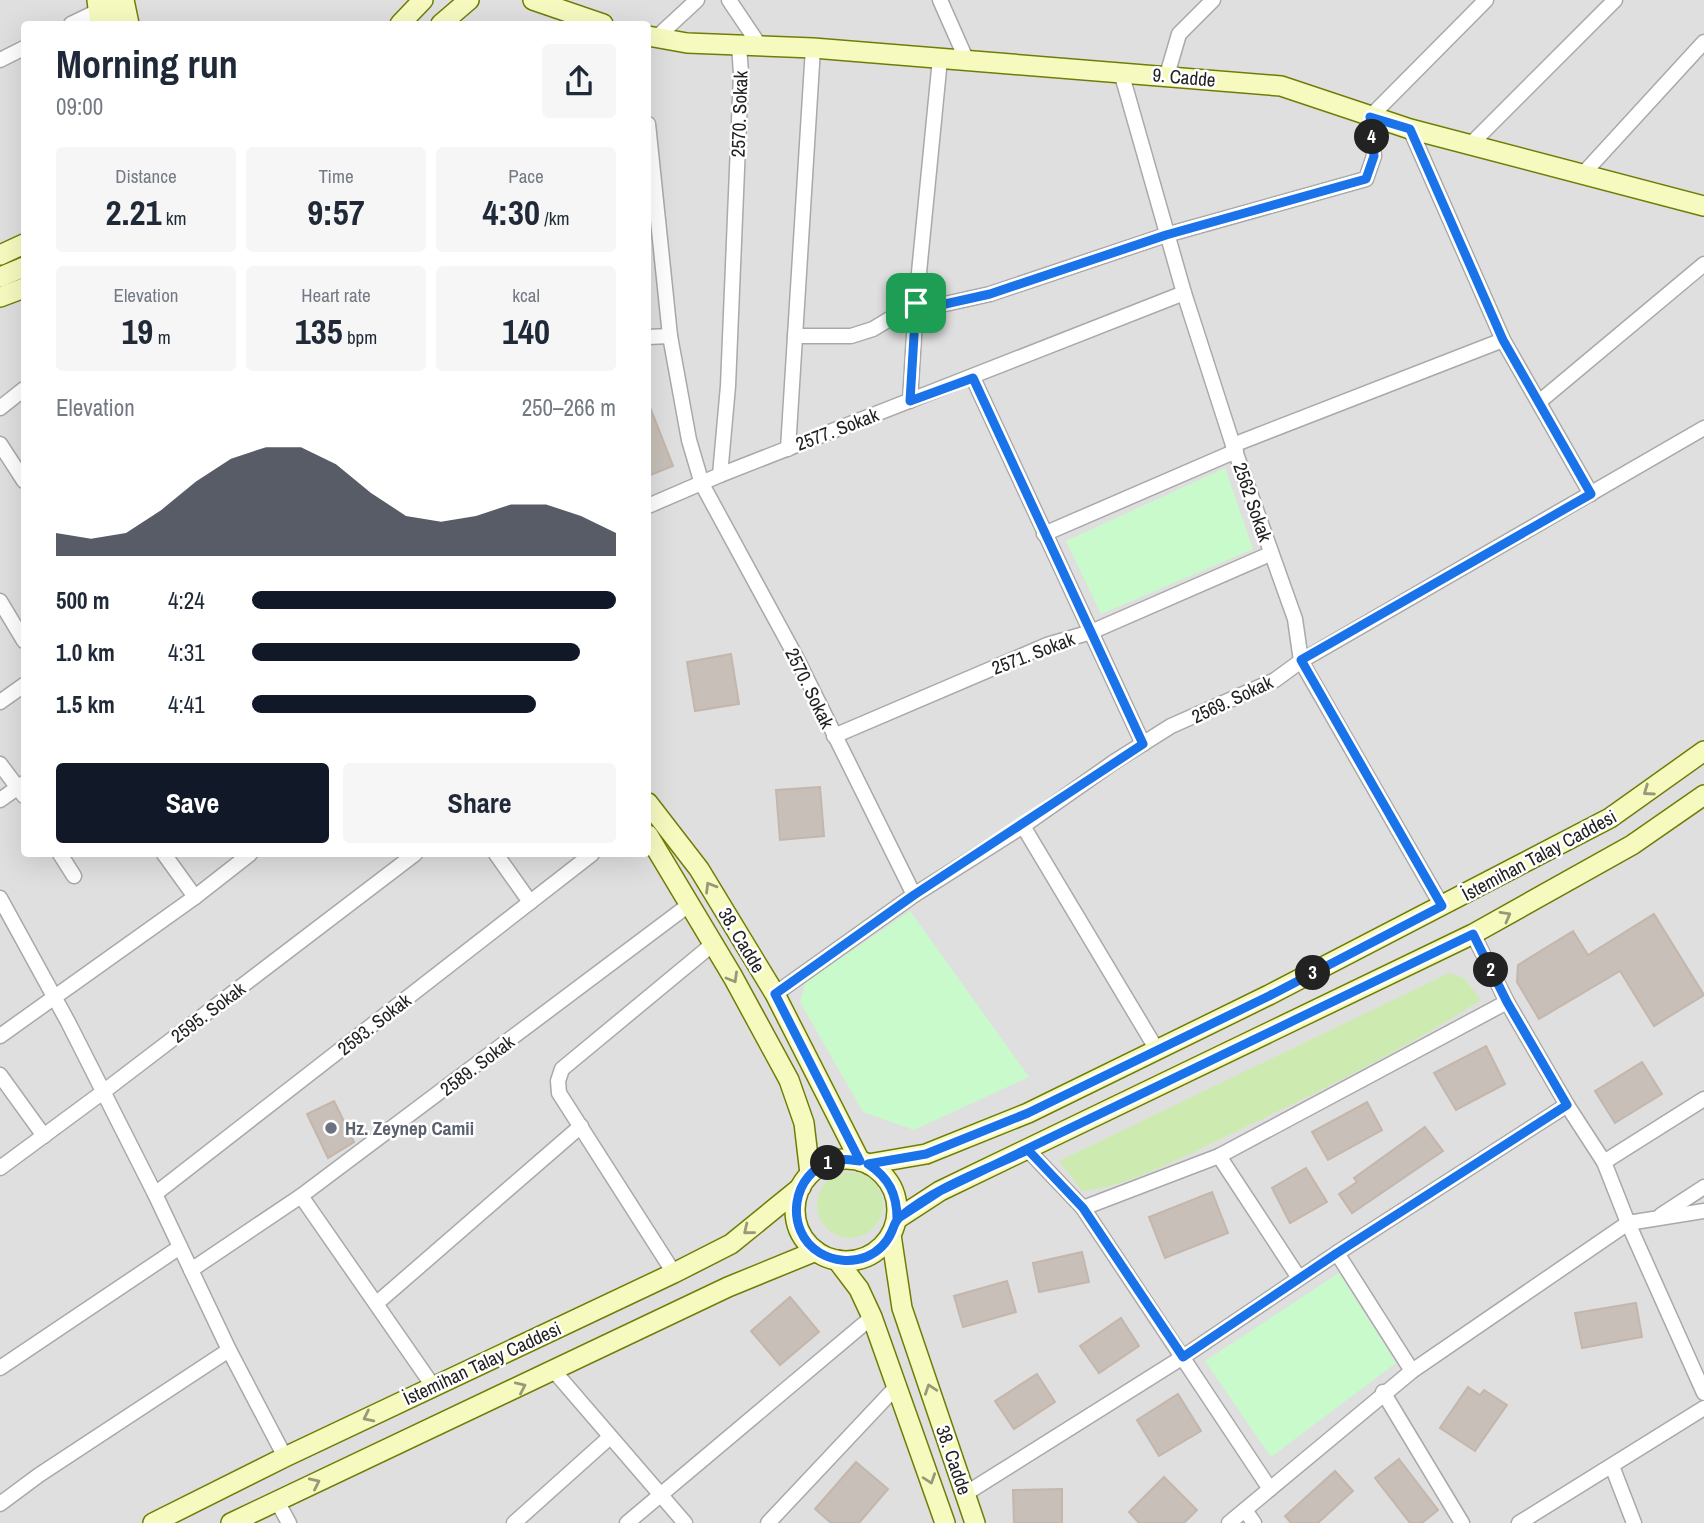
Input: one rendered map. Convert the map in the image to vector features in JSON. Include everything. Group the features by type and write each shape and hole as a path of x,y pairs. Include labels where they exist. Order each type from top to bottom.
{"street":[{"path":"124,0 128,21"},
{"path":"403,21 424,0"},
{"path":"533,0 594,21"},
{"path":"652,37 697,0"},
{"path":"729,0 760,46"},
{"path":"940,0 967,61"},
{"path":"1167,75 1179,34 1213,0"},
{"path":"795,336 851,336 873,329 916,303 945,304 990,294 1166,235 1366,179 1374,156 1370,117 1486,0"},
{"path":"1470,145 1615,0"},
{"path":"77,21 100,9"},
{"path":"446,21 464,10"},
{"name":"9. Cadde","path":"652,37 739,46 813,48 1281,86 1410,129 1704,206"},
{"path":"1582,175 1704,41"},
{"name":"2570. Sokak","path":"720,475 729,359 741,73 739,46"},
{"path":"788,449 813,48"},
{"path":"0,60 21,50"},
{"path":"910,401 916,303 940,59"},
{"name":"2562 Sokak","path":"1121,72 1184,293 1270,554 1295,619 1301,660 1442,906"},
{"path":"1410,129 1503,340 1591,494"},
{"name":"2570. Sokak","path":"651,153 670,336 689,440 702,484 796,657 914,895"},
{"path":"0,255 21,245"},
{"path":"1539,402 1704,264"},
{"path":"0,277 21,268"},
{"path":"0,297 21,289"},
{"name":"2577. Sokak","path":"651,505 720,475 1184,293"},
{"path":"651,337 670,336"},
{"path":"1044,534 1234,448 1503,340"},
{"path":"973,378 1143,744"},
{"path":"0,408 21,391"},
{"name":"2569. Sokak","path":"775,994 914,895 1171,726 1276,680 1301,660 1704,428"},
{"path":"0,444 21,476"},
{"name":"2571. Sokak","path":"834,736 1047,645 1091,632 1270,554"},
{"path":"0,601 21,636"},
{"path":"0,702 21,687"},
{"name":"İstemihan Talay Caddesi","path":"864,1163 926,1154 1028,1113 1269,996 1610,818 1704,751"},
{"path":"0,764 21,786"},
{"path":"0,800 21,789"},
{"name":"İstemihan Talay Caddesi","path":"894,1227 940,1191 1473,934 1632,845 1704,795"},
{"name":"38. Cadde","path":"651,807 699,869 775,994 864,1163"},
{"path":"1023,825 1157,1050"},
{"name":"38. Cadde","path":"651,840 789,1080 804,1123 805,1181"},
{"path":"63,857 74,876"},
{"path":"166,857 195,897"},
{"path":"0,1036 195,897 246,857"},
{"name":"2595. Sokak","path":"0,1168 411,857"},
{"path":"498,857 530,902"},
{"name":"2593. Sokak","path":"155,1194 588,857"},
{"path":"0,898 103,1092 229,1350 285,1457"},
{"name":"2589. Sokak","path":"191,1270 301,1196 690,904"},
{"path":"1473,934 1507,1002 1604,1162 1704,1393"},
{"path":"674,1273 559,1093 558,1081 562,1069 713,944"},
{"path":"1083,1208 1219,1156 1507,1002"},
{"path":"0,1075 44,1136"},
{"path":"1604,1162 1704,1099"},
{"path":"965,1494 1183,1357 1337,1253 1567,1105"},
{"path":"377,1303 582,1126"},
{"path":"1028,1150 1083,1208 1270,1489"},
{"path":"1219,1156 1299,1278"},
{"path":"847,1159 864,1163 882,1173 892,1187 897,1203 894,1227 876,1252 850,1261 836,1260 816,1251 806,1241 797,1222 796,1200 805,1181 833,1161 847,1159"},
{"name":"İstemihan Talay Caddesi","path":"153,1523 731,1244 805,1181"},
{"path":"1657,1218 1704,1187"},
{"path":"301,1196 433,1386"},
{"path":"1228,1523 1383,1392 1629,1223 1704,1211"},
{"name":"38. Cadde","path":"894,1227 902,1308 975,1523"},
{"path":"0,1368 180,1247"},
{"name":"İstemihan Talay Caddesi","path":"231,1523 728,1287 816,1251"},
{"path":"1337,1253 1412,1371"},
{"name":"38. Cadde","path":"836,1260 859,1289 872,1317 946,1523"},
{"path":"627,1523 872,1317"},
{"path":"0,1504 39,1475 229,1350"},
{"path":"554,1371 685,1523"},
{"path":"768,1523 897,1385"},
{"path":"1383,1392 1462,1523"},
{"path":"1519,1523 1704,1408"},
{"path":"514,1523 610,1437"},
{"path":"1612,1466 1633,1523"},
{"path":"277,1501 289,1523"},
{"path":"1245,1510 1254,1523"}],"shaded area":[{"path":"0,0 1704,0 1704,1523 0,1523"}],"green space":[{"path":"1225,468 1253,549 1101,614 1066,541"},
{"path":"910,911 1029,1077 914,1130 863,1112 800,1002 806,982"},
{"path":"1449,973 1464,978 1481,1000 1421,1037 1295,1103 1118,1184 1082,1191 1059,1161"},
{"path":"850,1172 863,1174 873,1182 881,1192 881,1218 873,1228 863,1236 850,1238 837,1236 827,1228 819,1218 817,1205 819,1192 827,1182 837,1174"},
{"path":"1339,1273 1396,1363 1271,1457 1205,1361"}],"building":[{"path":"651,410 673,466 651,475"},
{"path":"731,654 739,704 695,711 687,662"},
{"path":"820,787 824,836 780,840 776,790"},
{"path":"1654,914 1704,995 1654,1026 1620,971 1539,1019 1517,982 1518,965 1573,931 1588,955"},
{"path":"1486,1046 1505,1084 1456,1110 1434,1073"},
{"path":"1642,1062 1662,1094 1615,1123 1595,1091"},
{"name":"Hz. Zeynep Camii","path":"334,1101 354,1142 328,1158 307,1114"},
{"path":"1367,1102 1382,1130 1328,1160 1312,1132"},
{"path":"1425,1127 1443,1151 1352,1213 1339,1194 1357,1182 1354,1178"},
{"path":"1306,1168 1327,1202 1290,1223 1272,1188"},
{"path":"1212,1192 1228,1233 1165,1258 1149,1217"},
{"path":"1082,1252 1089,1282 1039,1292 1033,1263"},
{"path":"1007,1281 1016,1312 963,1327 954,1296"},
{"path":"790,1297 819,1332 780,1365 751,1331"},
{"path":"1636,1303 1642,1337 1582,1348 1575,1313"},
{"path":"1121,1318 1139,1346 1099,1373 1080,1346"},
{"path":"1037,1374 1055,1402 1014,1429 995,1401"},
{"path":"1468,1387 1480,1395 1484,1390 1507,1405 1475,1451 1440,1428"},
{"path":"1178,1394 1201,1431 1159,1456 1137,1420"},
{"path":"1399,1459 1438,1510 1422,1523 1410,1523 1375,1478"},
{"path":"856,1462 888,1489 859,1523 831,1523 815,1509"},
{"path":"1335,1471 1353,1491 1318,1523 1291,1523 1285,1516"},
{"path":"1164,1477 1197,1510 1184,1523 1139,1523 1129,1512"},
{"path":"1062,1489 1062,1523 1014,1523 1013,1490"}],"place":[{"name":"Hz. Zeynep Camii","path":"331,1128"}],"route":[{"path":"916,303 910,401 973,378 1143,744 914,895 775,994 860,1161 833,1161 810,1174 796,1200 799,1228 806,1241 826,1256 850,1261 864,1258 876,1252 886,1242 897,1219 940,1191 1028,1150 1083,1208 1183,1357 1337,1253 1567,1105 1507,1002 1473,934 940,1191 897,1219 897,1203 892,1187 882,1173 868,1164 926,1154 1028,1113 1269,996 1442,906 1301,660 1591,494 1503,340 1410,129 1370,117 1374,156 1366,179 1166,235 990,294 945,304 916,303"}]}
